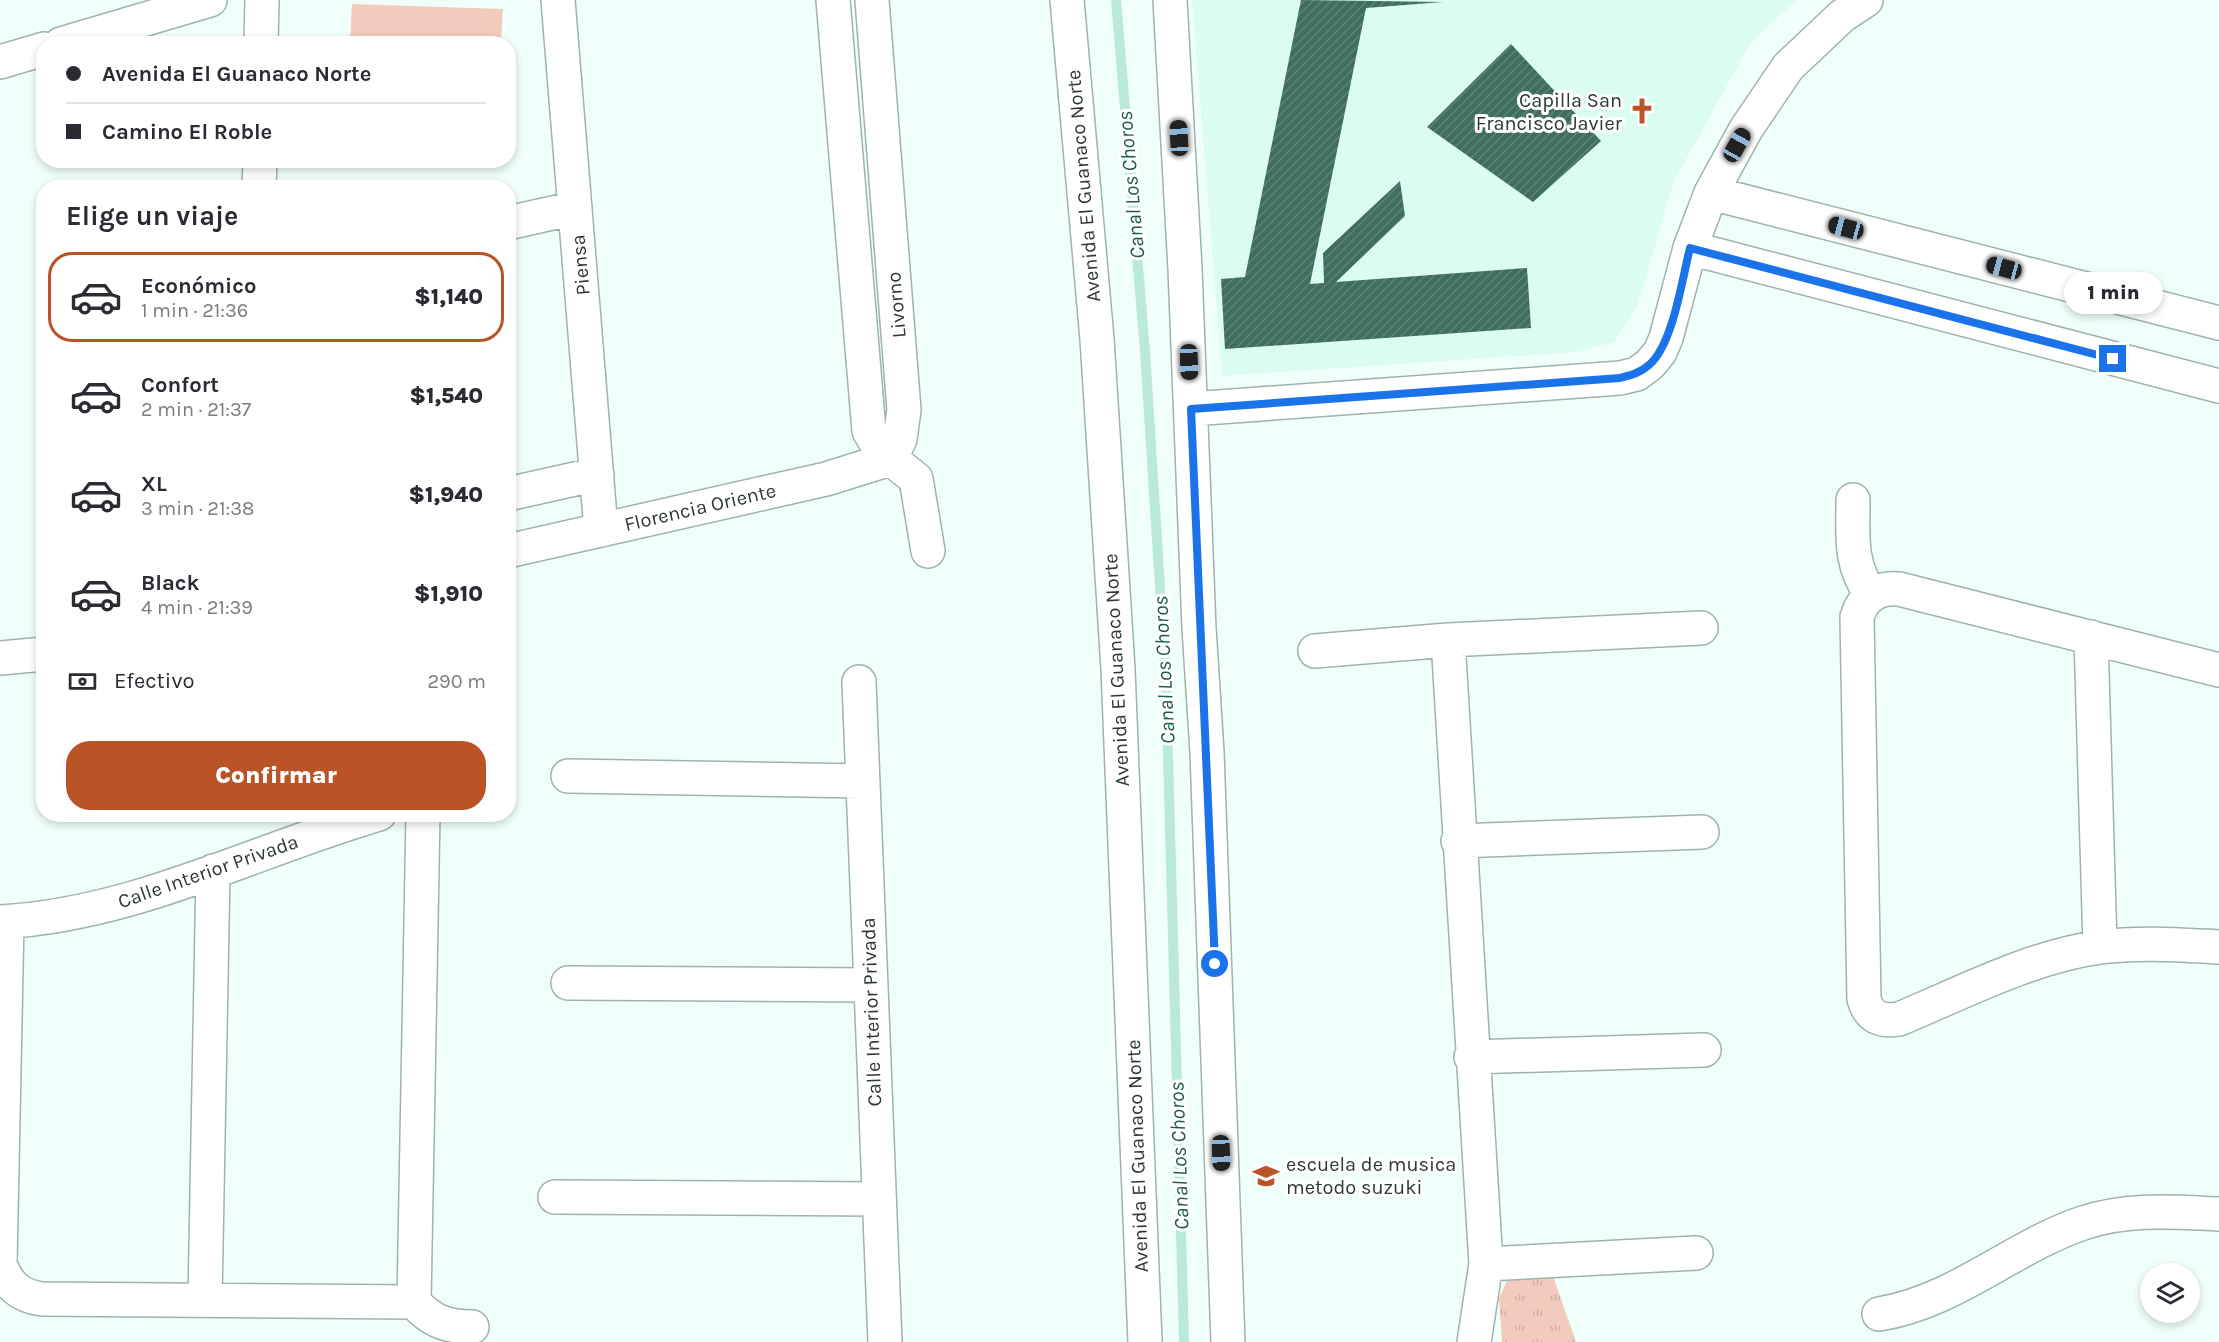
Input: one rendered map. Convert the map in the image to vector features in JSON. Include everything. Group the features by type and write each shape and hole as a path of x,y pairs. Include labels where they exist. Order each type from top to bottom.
{"street":[{"path":"88,36 210,0"},
{"path":"261,36 262,0"},
{"name":"Piensa","path":"558,0 601,530"},
{"name":"Livorno","path":"833,0 844,156 868,425 874,441 890,459 907,470 919,485 928,551"},
{"name":"Livorno","path":"872,0 904,410 902,432 890,459"},
{"name":"Avenida El Guanaco Norte","path":"1067,0 1097,339 1118,669 1145,1342"},
{"path":"1170,0 1191,409 1199,628 1207,752 1227,1342"},
{"path":"1191,409 1620,378 1636,374 1650,364 1666,338 1690,248 1711,193 1746,129 1788,67 1842,16 1866,0"},
{"path":"0,62 36,51"},
{"path":"844,156 883,150"},
{"path":"1711,193 2219,323"},
{"path":"516,221 575,207"},
{"path":"1690,248 2219,386"},
{"name":"Florencia Oriente","path":"516,549 826,479 890,459"},
{"path":"516,492 597,474"},
{"path":"1853,500 1853,555 1859,576 1871,594"},
{"path":"2219,670 1899,589 1889,588 1871,594 1859,608 1857,617 1863,987 1866,1008 1878,1019 1899,1019 2034,963 2100,947 2142,944 2219,947"},
{"path":"1315,651 1448,640 1701,628"},
{"path":"2091,637 2100,947"},
{"path":"1448,640 1471,1057 1486,1264 1473,1342"},
{"path":"0,658 36,655"},
{"name":"Calle Interior Privada","path":"859,682 885,1342"},
{"path":"568,776 862,781"},
{"name":"Calle Interior Privada","path":"3,922 37,919 136,899 356,822"},
{"path":"414,1302 423,822"},
{"path":"1458,841 1702,832"},
{"path":"205,1300 213,871"},
{"path":"3,922 0,1264 5,1276 20,1293 42,1299 414,1302 428,1316 446,1325 472,1327"},
{"path":"567,983 870,985"},
{"path":"1471,1057 1704,1050"},
{"path":"555,1197 879,1199"},
{"path":"1879,1314 1932,1299 2059,1232 2084,1222 2139,1212 2219,1214"},
{"path":"1486,1264 1696,1252"}],"shaded area":[{"path":"1192,0 1796,0 1750,44 1673,183 1639,302 1614,342 1578,352 1222,376"}],"green space":[{"path":"352,4 503,9 501,36 350,36"},
{"path":"1510,1275 1553,1276 1576,1342 1502,1342 1499,1298"}],"building":[{"path":"1301,0 1443,2 1366,8 1310,284 1324,283 1323,253 1400,181 1405,216 1336,282 1527,268 1531,328 1225,349 1221,279 1245,277"},
{"path":"1511,44 1601,141 1533,202 1427,127"}],"waterway":[{"name":"Canal Los Choros","path":"1116,0 1145,351 1166,682 1184,1342"}],"place":[{"name":"Capilla San Francisco Javier","path":"1642,111"},
{"name":"escuela de musica metodo suzuki","path":"1266,1176"}],"route":[{"path":"1215,964 1191,409 1620,378 1636,374 1650,364 1660,352 1666,338 1690,248 2113,359"}]}
